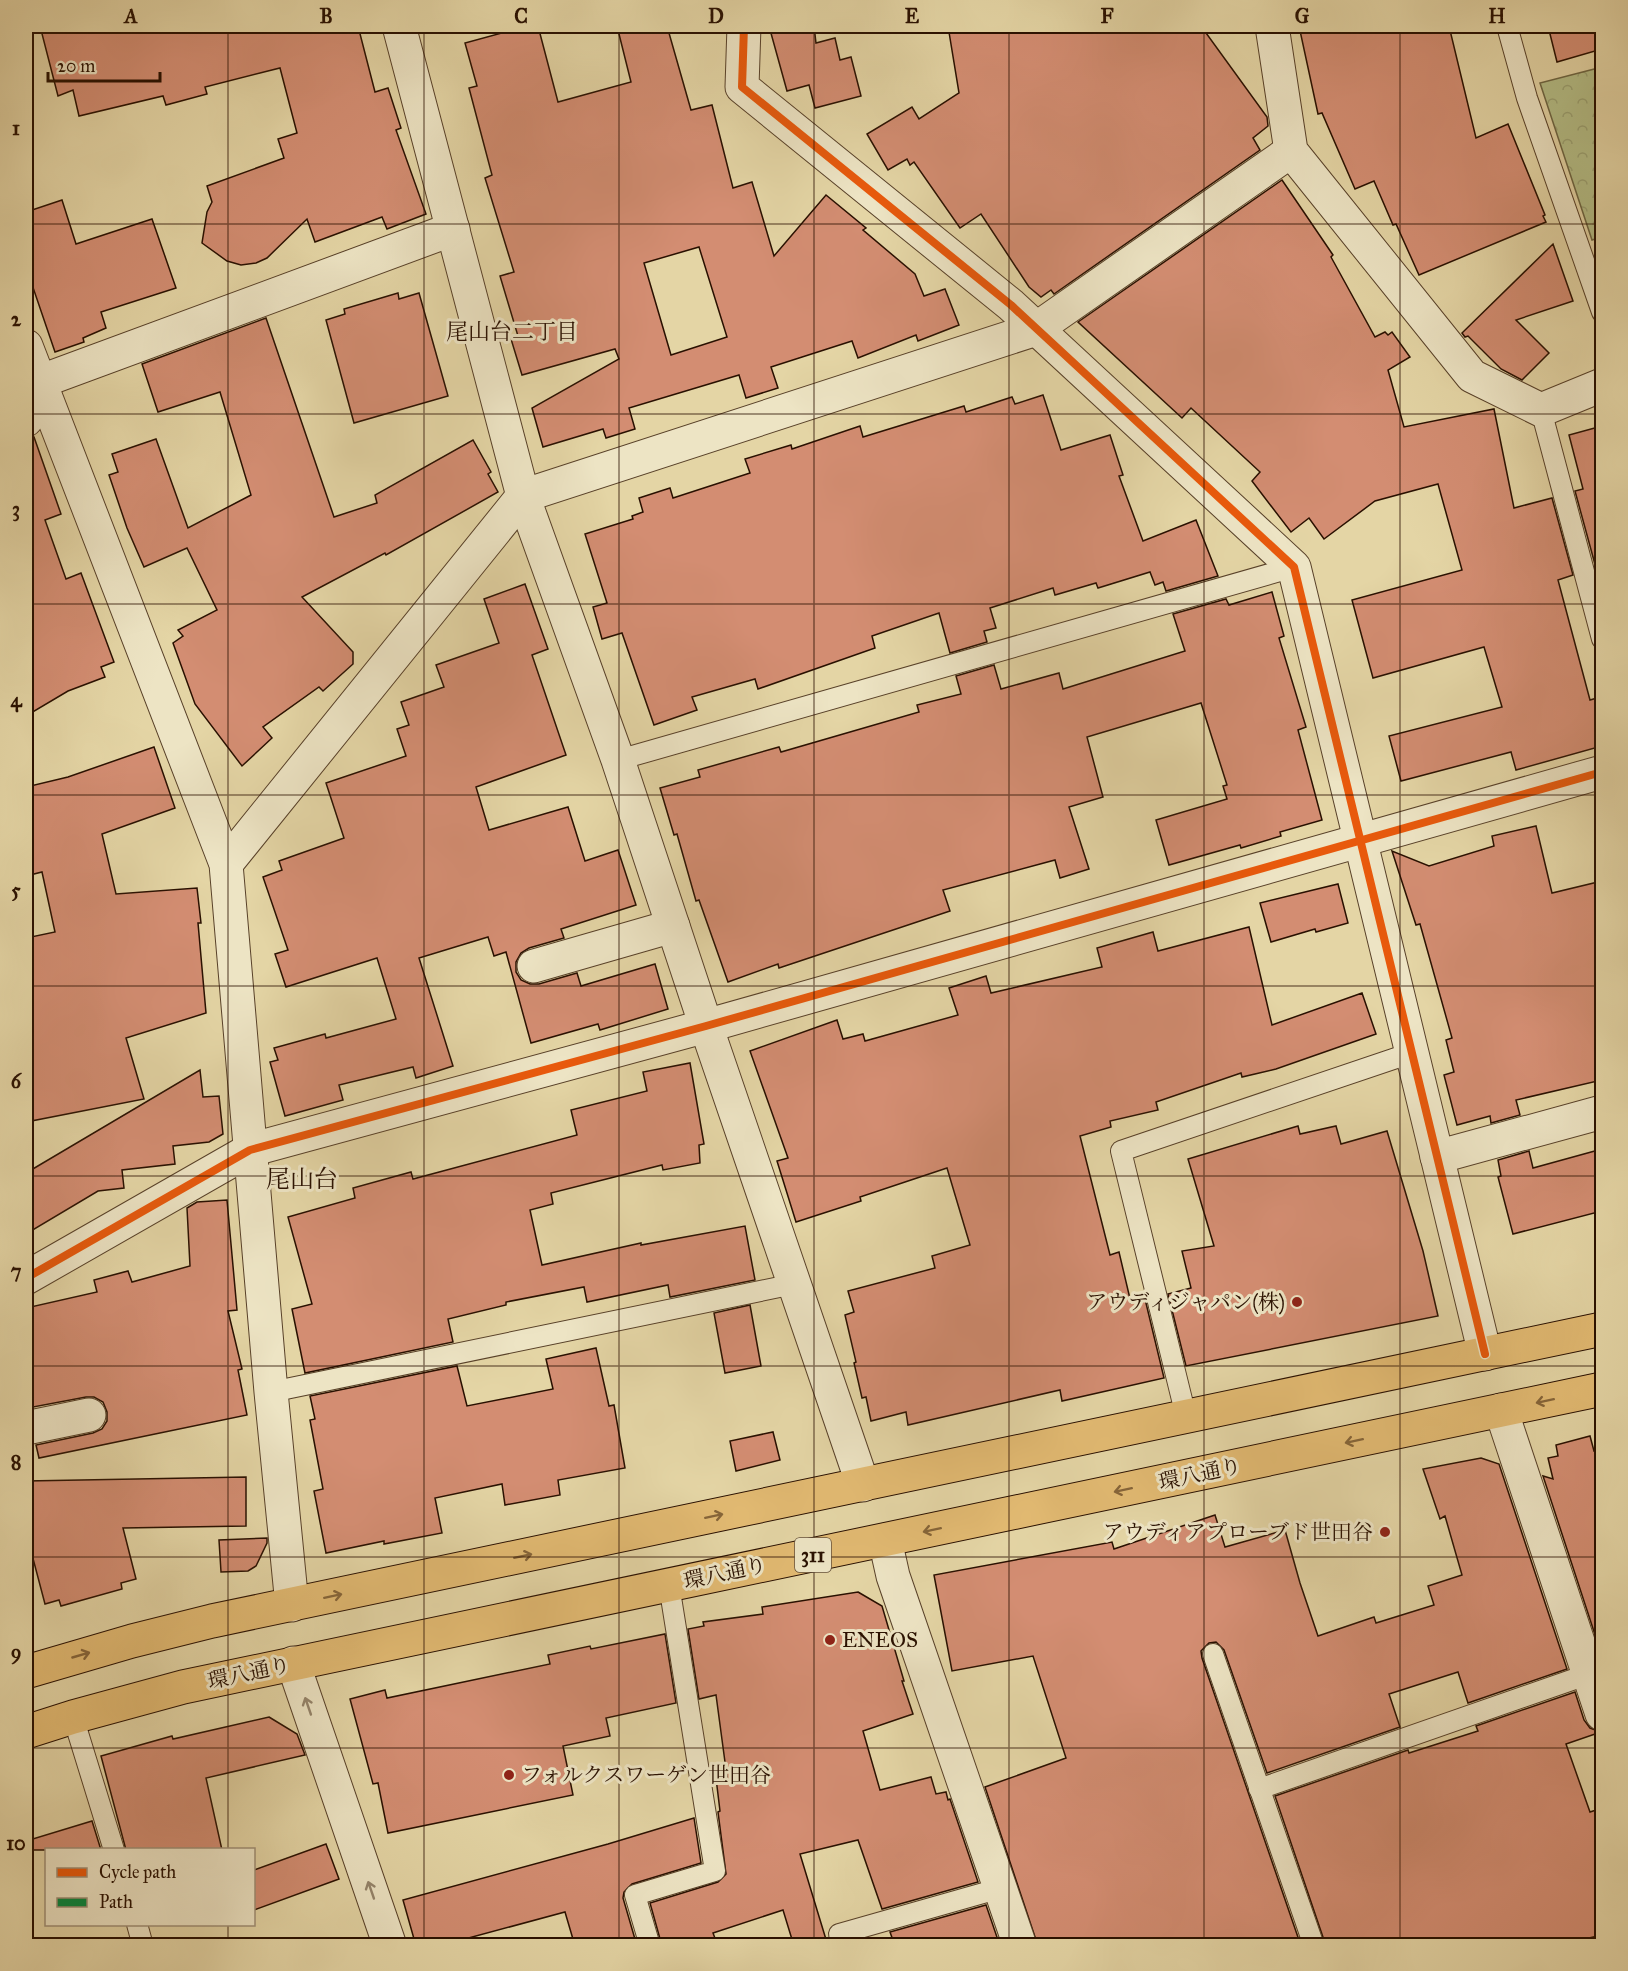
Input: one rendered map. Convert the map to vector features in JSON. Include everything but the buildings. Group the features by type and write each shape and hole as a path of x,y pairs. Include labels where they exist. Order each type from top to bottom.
{"main road":[{"path":"26,1672 189,1627 1602,1329"},
{"name":"環八通り","path":"26,1732 183,1687 293,1663 1602,1389"}],"street":[{"path":"399,26 523,496 618,760 863,1485"},
{"path":"744,26 742,87 1011,305 1294,567 1485,1354"},
{"path":"1272,26 1291,151 1472,376 1541,410 1602,385"},
{"path":"226,864 523,496 1036,329 1291,151"},
{"path":"37,399 453,229"},
{"path":"26,346 37,399 226,864 271,1392 292,1605"},
{"path":"26,1278 250,1150 706,1026 1362,842 1602,772"},
{"path":"534,966 673,926"},
{"path":"1437,1157 1602,1112"},
{"path":"1500,1410 1602,1714"},
{"path":"26,1428 89,1415"},
{"path":"885,1540 893,1576 1020,1946"},
{"path":"293,1663 390,1946"}],"lane":[{"path":"1507,26 1527,98 1602,312"},
{"path":"1541,410 1602,639"},
{"path":"618,760 1294,567"},
{"path":"1186,1416 1121,1151 1411,1053"},
{"path":"271,1392 794,1284"},
{"path":"650,1946 635,1895 715,1871 669,1585"},
{"path":"1213,1654 1314,1946"},
{"path":"1259,1789 1589,1674"},
{"path":"72,1717 113,1848"},
{"path":"839,1934 1000,1887"},
{"path":"138,1926 143,1946"}],"green space":[{"path":"1602,67 1602,237 1592,240 1540,83"}],"marked path":[{"path":"1602,151 1598,166 1602,183"}],"cycle path":[{"path":"744,26 742,87 1011,305 1294,567 1485,1354"},
{"path":"26,1278 250,1150 706,1026 1602,772"}],"place":[{"name":"アウディジャパン(株)","path":"1297,1302"},
{"name":"アウディアプローブド世田谷","path":"1385,1532"},
{"name":"ENEOS","path":"830,1640"},
{"name":"フォルクスワーゲン世田谷","path":"509,1775"}],"district":[{"name":"尾山台二丁目","path":"512,331"},
{"name":"尾山台","path":"302,1179"}]}
